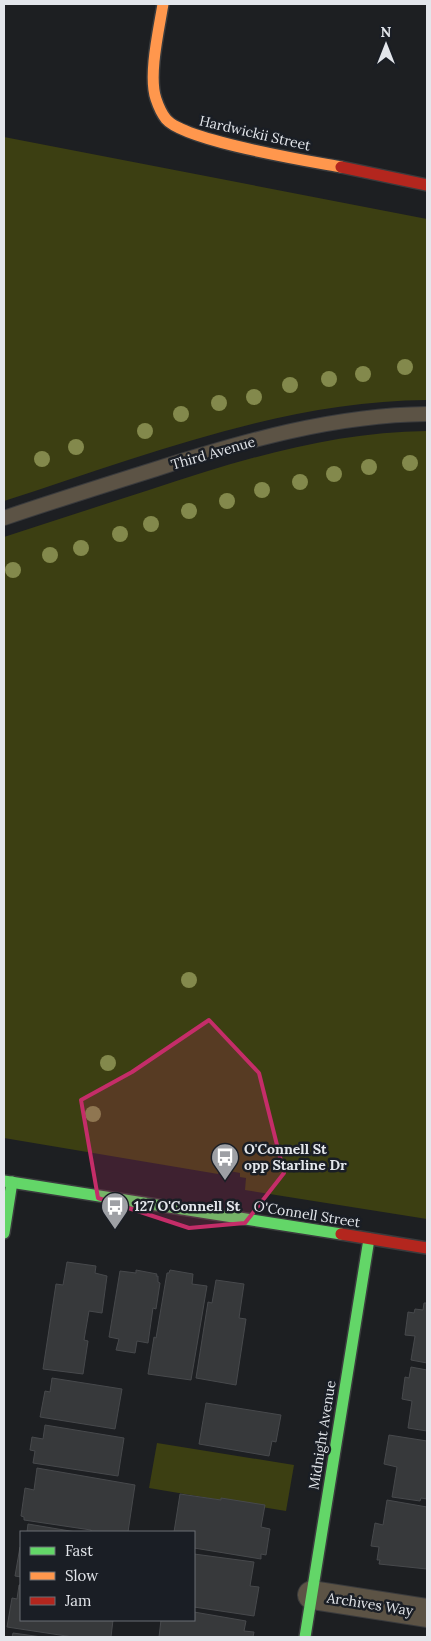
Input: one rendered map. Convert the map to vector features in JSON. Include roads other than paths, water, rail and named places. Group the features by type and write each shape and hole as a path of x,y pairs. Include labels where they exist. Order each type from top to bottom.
{"street":[{"name":"Hardwickii Street","path":"163,4 153,71 154,97 166,120 189,133 227,144 427,185"},
{"path":"4,1232 8,1181"},
{"name":"O'Connell Street","path":"8,1181 427,1248"},
{"name":"Midnight Avenue","path":"305,1637 369,1239"},
{"name":"Archives Way","path":"312,1595 427,1614"}],"lane":[{"name":"Third Avenue","path":"4,518 198,456 283,432 367,418 427,414"}],"place":[{"name":"O'Connell St opp Starline Dr","path":"225,1181"},
{"name":"127 O'Connell St","path":"115,1230"}]}
